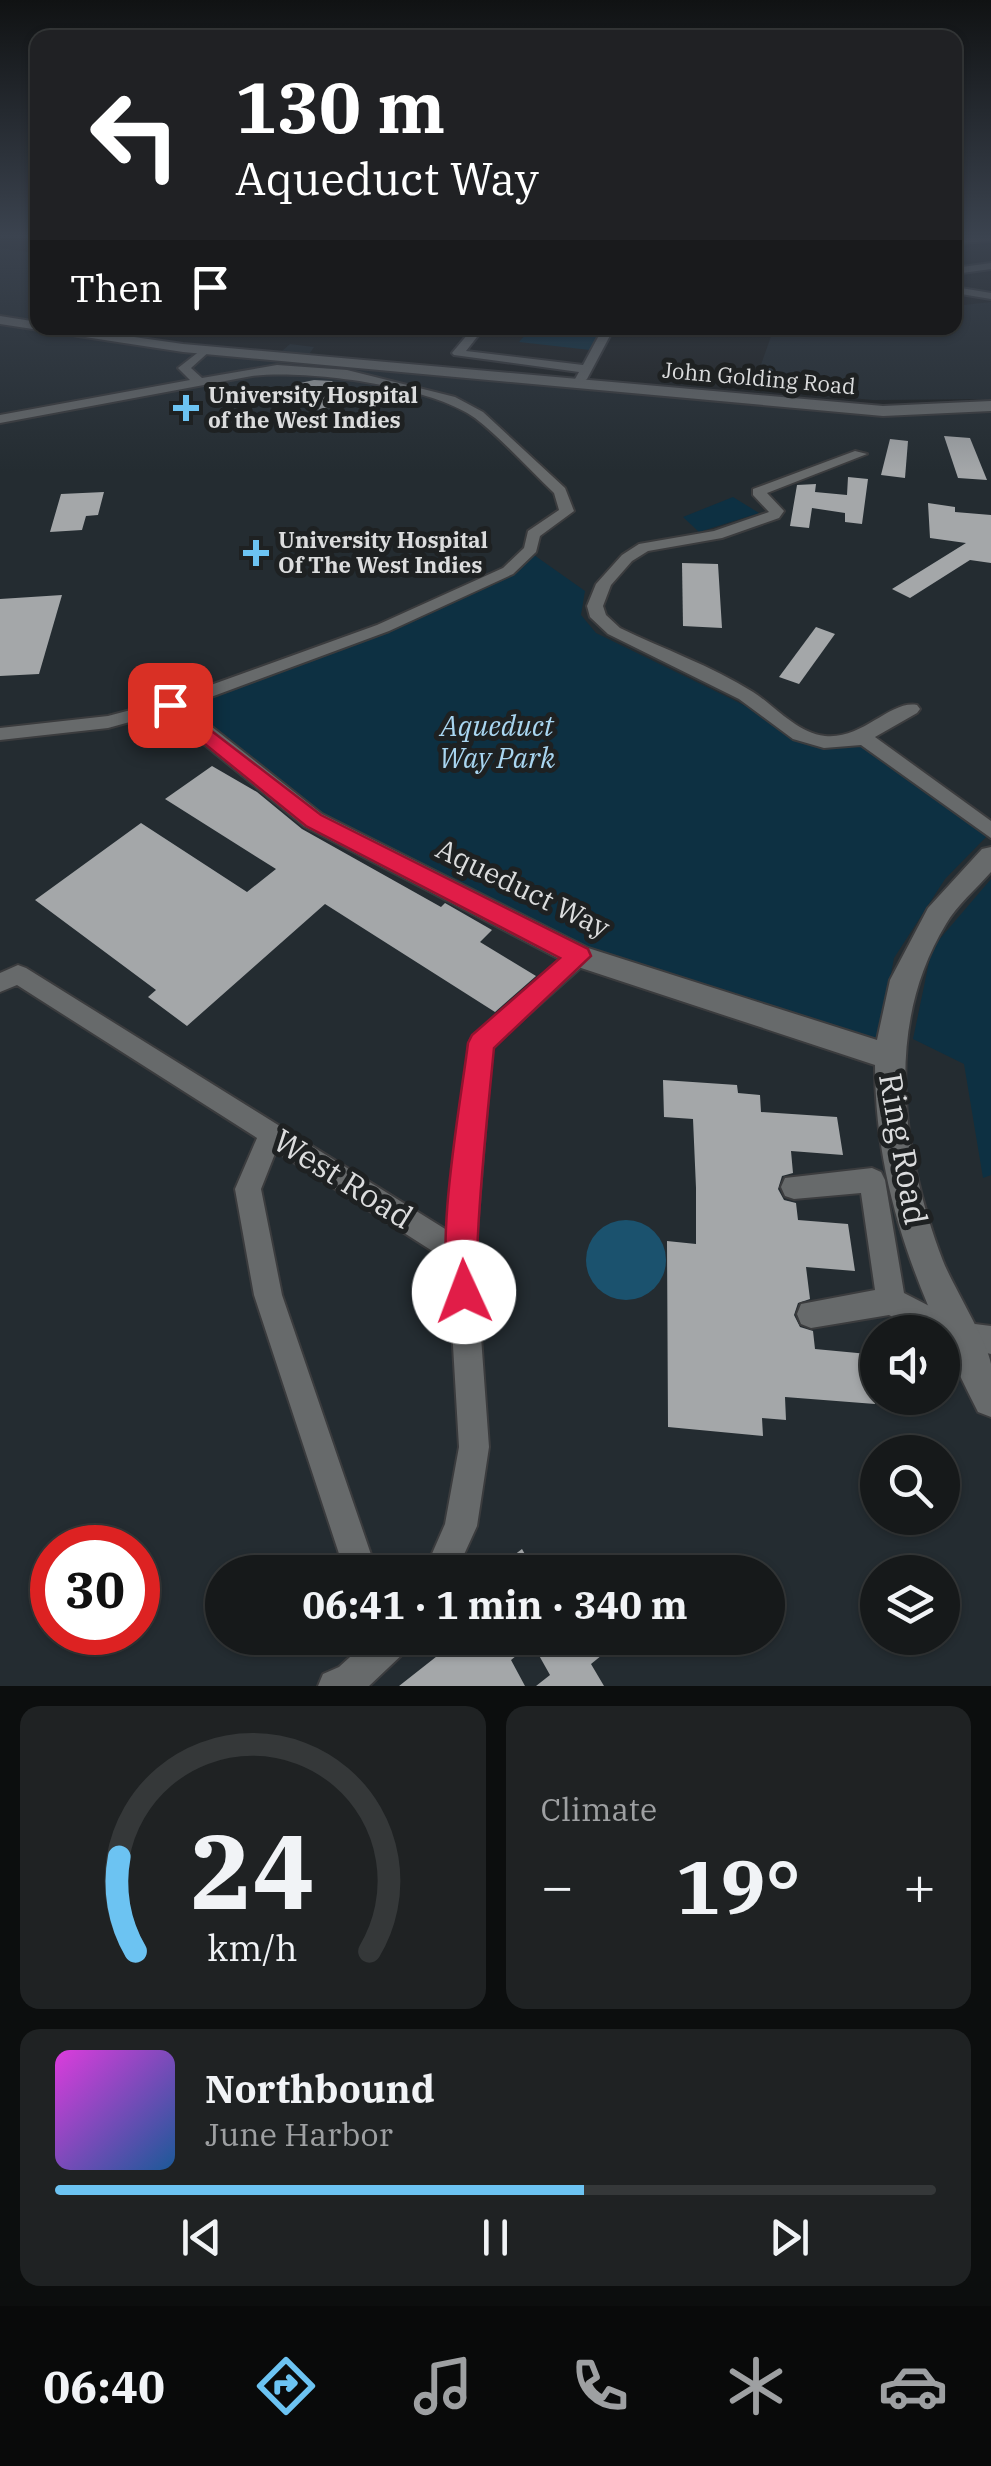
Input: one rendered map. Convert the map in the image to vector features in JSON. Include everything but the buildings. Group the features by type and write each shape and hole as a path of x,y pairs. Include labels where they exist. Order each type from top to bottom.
{"street":[{"path":"0,320 30,325"},
{"name":"John Golding Road","path":"94,335 205,350 582,377 883,411 991,406"},
{"path":"472,335 458,352 582,377 604,335"},
{"path":"183,348 170,369 190,382"},
{"path":"190,382 184,368 205,350"},
{"path":"0,419 278,369 347,374 452,400 467,408 547,479 567,502 567,511 558,520 532,534 508,572 400,621 170,705 108,722 0,734"},
{"path":"860,454 758,492 774,504 778,510 774,515 716,535 644,547 627,558 604,584 596,606 598,617 614,631 745,695 800,735 824,742 855,741 911,709"},
{"path":"525,548 540,568"},
{"name":"Aqueduct Way","path":"170,705 314,820 579,956 886,1056"},
{"path":"862,737 991,831"},
{"name":"Ring Road","path":"991,856 970,874 934,918 905,972 886,1056 886,1089 912,1219 956,1334 991,1399"},
{"path":"448,1555 461,1526 474,1447 461,1254 481,1043 579,956"},
{"name":"West Road","path":"0,983 18,974 461,1254"},
{"path":"272,1134 248,1190 268,1296 356,1555"},
{"path":"794,1187 872,1180 891,1301"},
{"path":"811,1314 891,1301 918,1315"},
{"path":"335,1686 351,1679 374,1655"}],"shaded area":[{"path":"0,315 30,315 30,335 93,335 299,355 282,351 290,344 314,347 308,356 866,406 985,399 874,400 752,390 772,335 962,335 962,315 991,315 991,1686 0,1686"},
{"path":"626,1220 641,1223 654,1232 663,1245 663,1275 654,1288 641,1297 626,1300 611,1297 598,1288 589,1275 586,1260 589,1245 598,1232 611,1223"}],"green space":[{"path":"525,335 598,335 590,350 519,342"},
{"path":"733,497 759,513 699,532 683,517"},
{"name":"Aqueduct Way Park","path":"534,555 585,591 581,615 596,633 754,710 805,744 863,742 989,834 945,879 894,958 877,1046 564,942 316,817 179,706 484,587"},
{"path":"991,879 991,1175 983,1178 964,1064 913,1039 932,948"}],"place":[{"name":"University Hospital of the West Indies","path":"186,408"},
{"name":"University Hospital Of The West Indies","path":"256,553"}],"route":[{"path":"170,705 314,820 579,956 481,1043 466,1177 461,1254 464,1292"}]}
